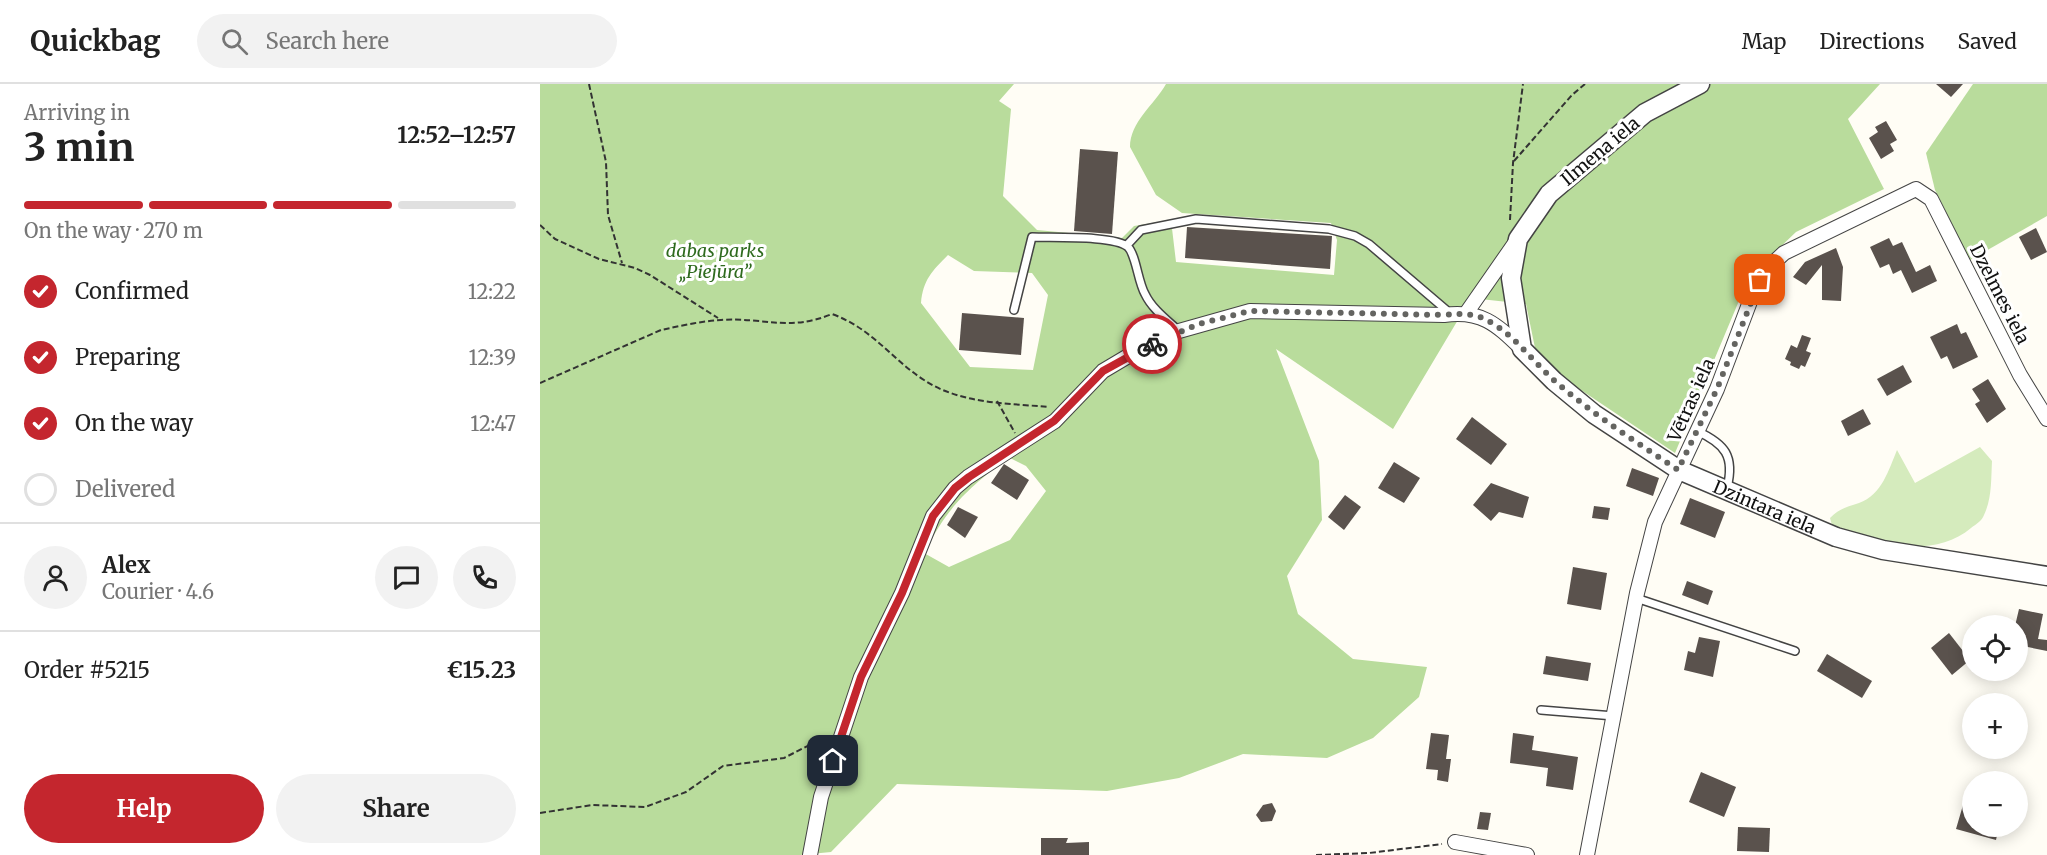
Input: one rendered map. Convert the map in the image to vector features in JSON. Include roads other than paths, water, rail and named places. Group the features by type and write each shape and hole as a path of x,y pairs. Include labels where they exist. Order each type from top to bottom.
{"street":[{"name":"Ilmeņa iela","path":"1467,312 1550,194 1645,113 1700,84"},
{"name":"Dzelmes iela","path":"1916,189 1931,199 1937,208 2020,375 2047,419"},
{"name":"Vētras iela","path":"1587,855 1636,598 1655,522 1717,389 1754,291 1771,265 1800,243 1861,218 1916,189"},
{"name":"Ilmeņa iela","path":"1518,238 1511,278 1522,349"},
{"path":"810,855 821,797 861,677 902,593 933,516 955,488 1054,421 1103,371 1135,352 1179,331 1250,311 1451,314 1467,312 1491,322 1522,349"},
{"name":"Dzintara iela","path":"1522,349 1554,381 1594,414 1678,470 1836,537 1883,550 2047,576"},
{"path":"1455,842 1527,855"}],"lane":[{"path":"1127,245 1141,230 1197,219 1329,229 1355,236 1369,244 1451,314"},
{"path":"1014,310 1032,237 1113,240 1127,245 1132,253 1137,276 1146,296 1179,331"},
{"path":"1697,431 1719,441 1727,456 1730,477 1727,489"},
{"path":"1636,598 1795,651"},
{"path":"1542,710 1614,716"}],"park label":[{"name":"dabas parks „Piejūra”","path":"715,260"}]}
